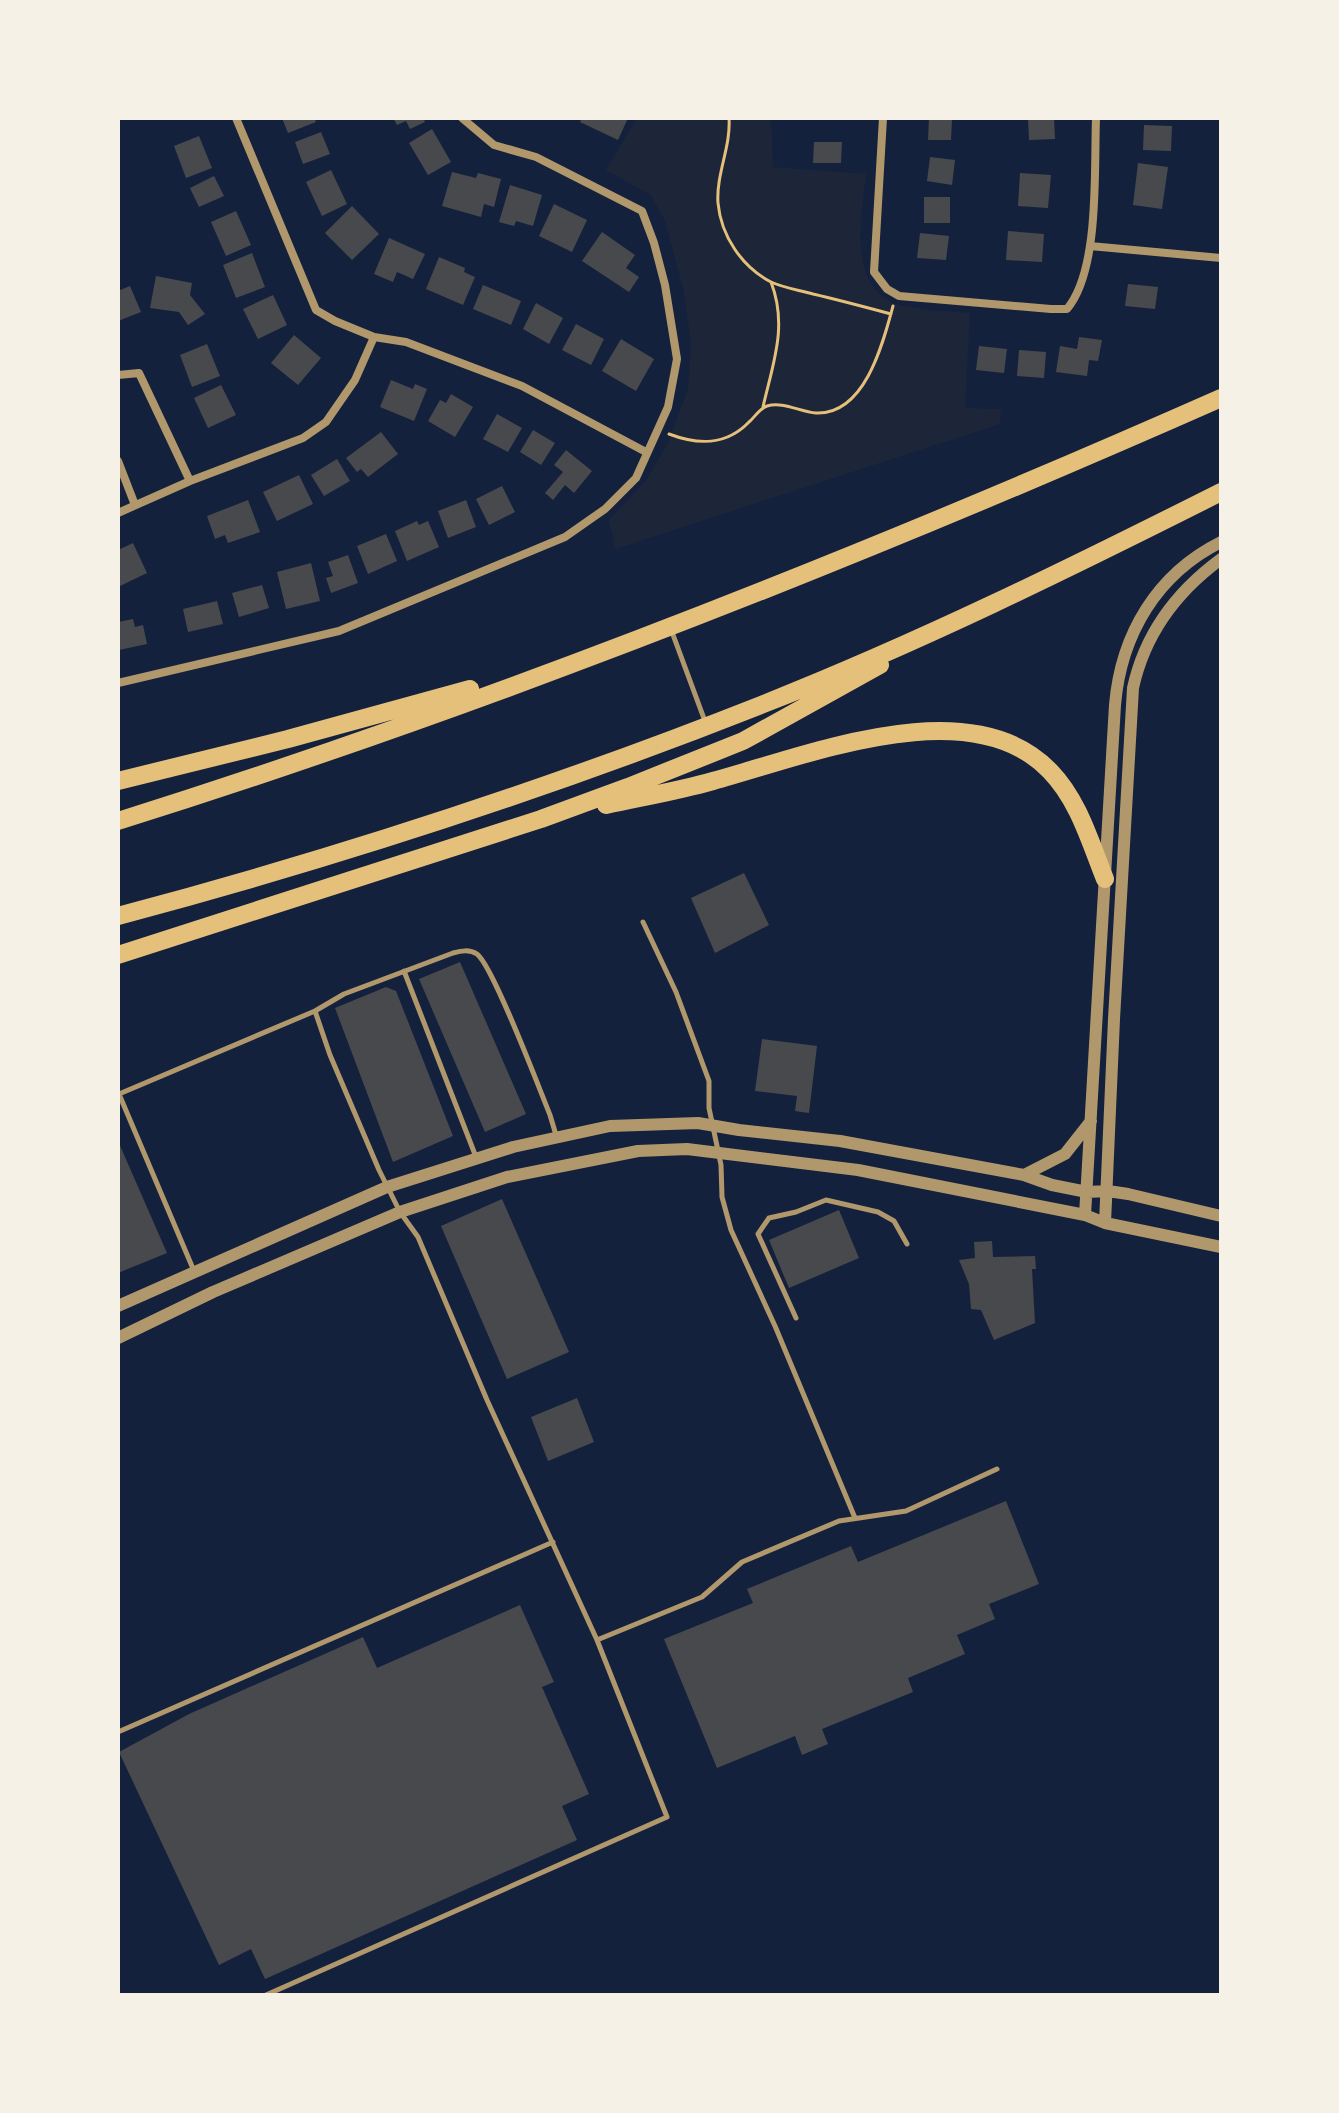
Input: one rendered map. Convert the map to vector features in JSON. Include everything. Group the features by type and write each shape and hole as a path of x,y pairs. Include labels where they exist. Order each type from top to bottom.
{"highway":[{"path":"118,821 284,767 670,627 926,526 1221,398"},
{"path":"118,916 410,831 706,726 977,611 1221,492"},
{"path":"118,955 541,819 743,741 977,611"},
{"path":"118,781 288,739 597,654"},
{"path":"541,819 709,782 885,735 954,731 999,740 1035,758 1049,770 1073,802 1105,879"}],"street":[{"path":"236,118 316,310 374,337 406,342 522,386 646,452"},
{"path":"118,683 339,631 565,537 605,509 636,478 668,407 677,359 665,285 642,211 536,157 494,145 462,118"},
{"path":"883,118 874,272 887,289 899,296 1067,309 1078,296 1090,246 1096,118"},
{"path":"1090,246 1221,258"},
{"path":"118,513 190,481 303,438 326,422 355,380 374,337"},
{"path":"118,375 139,373 190,481"},
{"path":"118,461 135,505"},
{"path":"1085,1215 1116,692 1125,651 1136,625 1162,586 1184,565 1221,542"},
{"path":"1105,1223 1133,688 1145,650 1162,617 1187,587 1221,559"},
{"path":"1024,1175 1065,1154 1092,1120"},
{"path":"118,1306 387,1187 556,1136 610,1126 684,1122 840,1141 1024,1175 1087,1192 1108,1191 1221,1216"},
{"path":"118,1338 213,1292 400,1212 507,1177 638,1151 687,1149 858,1170 1085,1215 1105,1223 1221,1247"}],"lane":[{"path":"670,627 706,726"},
{"path":"643,922 676,992 709,1081 723,1206 731,1230 775,1326 855,1518"},
{"path":"194,1271 118,1094 315,1011 337,997 404,971 462,951 475,953 481,958 515,1030 556,1136"},
{"path":"404,971 476,1158"},
{"path":"266,1995 667,1817 597,1640 487,1400 418,1237 387,1187 330,1055 315,1011"},
{"path":"796,1318 758,1234 769,1218 796,1212 826,1200 886,1216 894,1221 907,1244"},
{"path":"597,1640 702,1597 742,1562 839,1521 906,1511 997,1469"},
{"path":"118,1732 553,1542"}],"path":[{"path":"729,118 728,147 719,187 721,221 738,254 771,282 891,314"},
{"path":"657,428 684,440 710,443 735,434 763,407 780,322 780,311 771,282"},
{"path":"766,393 770,402 803,411 822,413 836,410 848,402 860,389 884,339 899,296"},
{"path":"763,407 780,405"}],"shaded area":[{"path":"637,118 771,118 773,167 866,174 860,233 866,272 874,288 888,300 908,307 970,313 965,408 1001,409 1000,424 615,549 609,520 647,479 669,441 688,389 691,341 683,288 665,221 651,195 606,170"}],"building":[{"path":"282,118 314,118 316,122 288,133"},
{"path":"393,118 423,118 425,122 410,129 406,121 397,125"},
{"path":"582,118 628,118 618,140 580,122"},
{"path":"929,118 952,119 951,140 928,140"},
{"path":"1028,118 1054,118 1055,139 1029,140"},
{"path":"1144,125 1172,126 1171,151 1143,150"},
{"path":"432,129 451,162 428,175 409,143"},
{"path":"321,132 330,154 303,164 295,142"},
{"path":"199,136 212,168 186,178 174,146"},
{"path":"814,142 842,142 841,163 813,163"},
{"path":"930,157 955,160 952,185 927,181"},
{"path":"1138,163 1168,167 1162,209 1133,205"},
{"path":"331,170 347,204 322,216 306,182"},
{"path":"452,172 476,178 478,173 501,179 494,207 484,204 481,217 442,206"},
{"path":"1020,173 1051,175 1048,208 1018,206"},
{"path":"214,176 224,196 199,207 190,188"},
{"path":"510,185 542,195 533,226 516,221 514,226 499,222"},
{"path":"924,197 950,197 950,223 924,223"},
{"path":"554,204 587,220 572,252 539,236"},
{"path":"352,206 379,234 352,260 325,233"},
{"path":"236,211 251,245 226,256 211,222"},
{"path":"1008,231 1044,234 1042,262 1006,260"},
{"path":"602,232 635,255 626,268 639,277 629,292 582,261"},
{"path":"920,233 949,236 946,260 917,258"},
{"path":"389,238 425,254 413,279 397,272 393,282 374,274"},
{"path":"252,253 265,287 236,298 223,265"},
{"path":"439,257 465,268 464,272 475,277 463,305 426,289"},
{"path":"156,276 192,283 190,295 205,314 188,325 179,312 150,308"},
{"path":"1128,284 1158,287 1155,309 1125,306"},
{"path":"483,285 521,301 511,325 473,309"},
{"path":"130,286 141,312 118,321 118,291"},
{"path":"273,295 287,325 258,339 243,309"},
{"path":"536,303 563,318 549,344 523,329"},
{"path":"576,324 604,339 591,365 562,350"},
{"path":"294,335 321,358 298,385 271,363"},
{"path":"1079,337 1102,340 1098,361 1089,360 1087,376 1056,372 1060,346 1077,349"},
{"path":"621,339 654,359 636,391 602,371"},
{"path":"207,344 220,376 192,387 180,355"},
{"path":"979,346 1007,349 1004,373 976,370"},
{"path":"1019,350 1046,352 1044,378 1017,376"},
{"path":"391,380 413,389 415,384 427,389 414,421 380,407"},
{"path":"221,385 236,415 208,428 194,398"},
{"path":"451,394 473,407 455,437 428,421 440,400 446,403"},
{"path":"497,414 522,428 508,452 483,439"},
{"path":"533,430 555,443 541,465 520,452"},
{"path":"381,432 398,454 368,477 361,469 357,472 346,458"},
{"path":"566,450 592,471 574,493 565,485 553,500 545,493 563,472 554,465"},
{"path":"337,459 350,481 324,496 311,475"},
{"path":"299,475 313,504 277,521 263,492"},
{"path":"502,486 515,512 489,525 476,499"},
{"path":"248,500 260,532 228,543 225,535 215,539 207,516"},
{"path":"466,500 476,527 448,538 438,511"},
{"path":"417,521 419,525 428,521 439,547 407,561 395,531"},
{"path":"386,534 397,561 368,574 357,546"},
{"path":"133,543 147,573 118,587 118,550"},
{"path":"348,555 358,583 331,593 326,578 333,576 328,562"},
{"path":"311,563 320,601 286,609 277,572"},
{"path":"262,585 269,608 239,617 232,593"},
{"path":"217,601 223,624 188,632 183,609"},
{"path":"133,619 135,627 143,625 147,644 119,650 118,622"},
{"path":"744,873 769,925 715,953 691,898"},
{"path":"460,962 526,1114 485,1132 419,979"},
{"path":"386,987 396,991 453,1136 393,1162 335,1008"},
{"path":"762,1039 817,1046 809,1113 795,1111 797,1096 755,1091"},
{"path":"118,1141 167,1253 118,1273"},
{"path":"502,1199 569,1352 507,1379 441,1226"},
{"path":"839,1210 859,1258 789,1288 769,1240"},
{"path":"992,1241 993,1257 1035,1256 1036,1269 1032,1269 1035,1323 994,1340 981,1310 971,1309 969,1284 959,1260 975,1258 974,1242"},
{"path":"577,1398 594,1442 548,1461 531,1417"},
{"path":"1006,1501 1039,1584 989,1604 995,1619 957,1635 965,1654 908,1678 913,1692 822,1729 828,1744 802,1755 795,1736 717,1768 664,1639 753,1603 747,1589 851,1546 858,1562"},
{"path":"520,1605 554,1682 542,1687 589,1794 562,1806 577,1840 265,1979 251,1949 219,1965 119,1752 189,1714 363,1637 377,1668"}]}
